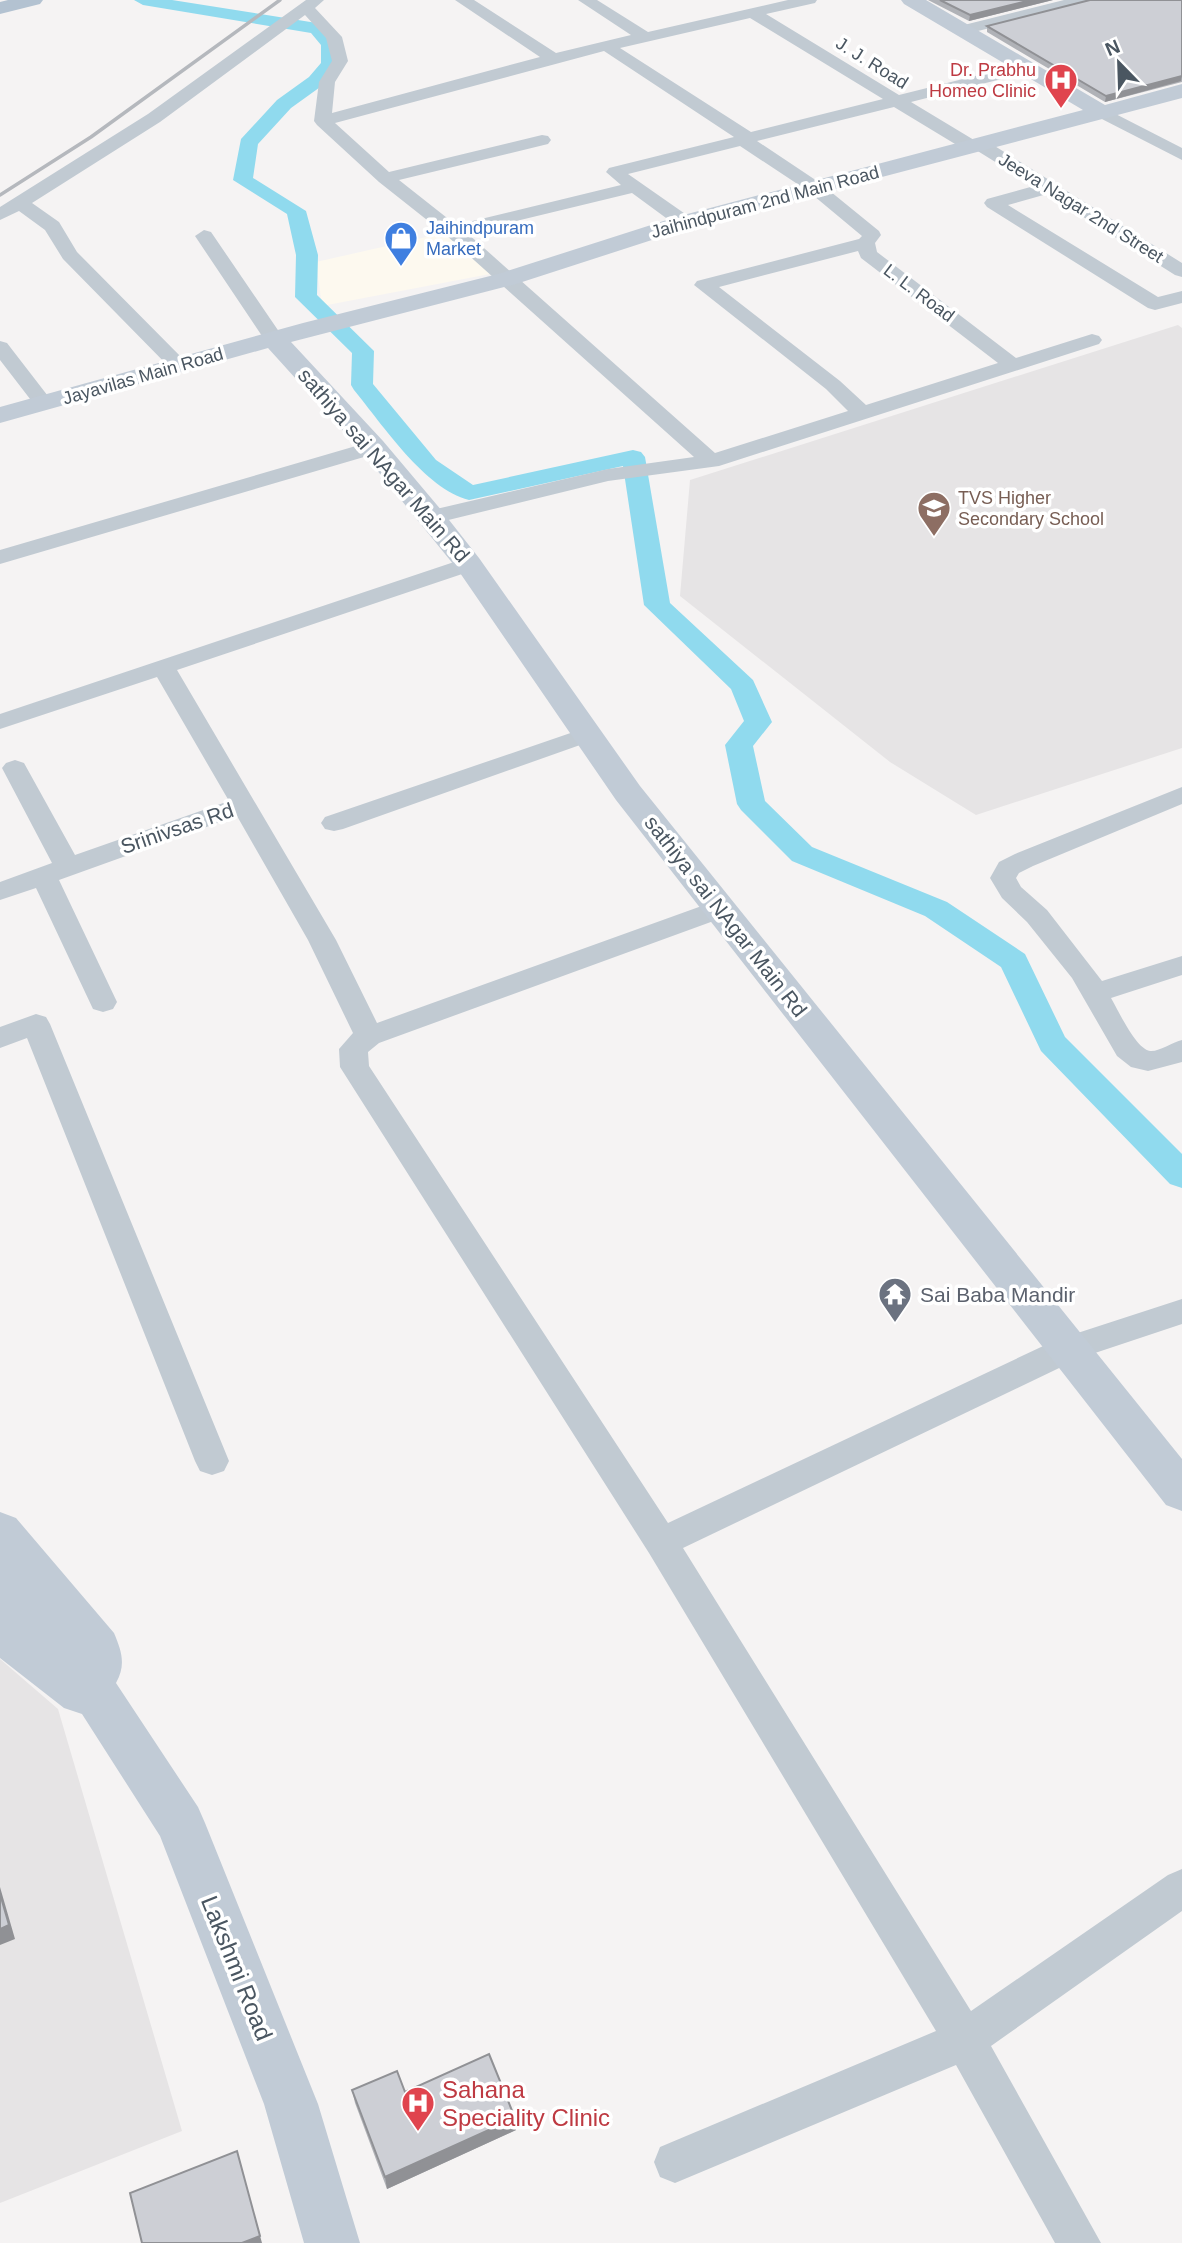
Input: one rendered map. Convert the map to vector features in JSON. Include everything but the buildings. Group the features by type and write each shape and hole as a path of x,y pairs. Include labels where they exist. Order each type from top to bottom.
{"main road":[{"path":"0,5 32,0"}],"street":[{"path":"0,5 12,0"},
{"path":"463,0 554,58"},
{"path":"586,0 645,37"},
{"path":"323,121 554,58 808,0"},
{"path":"911,0 1102,112 1181,153"},
{"path":"962,30 1083,0"},
{"path":"0,215 22,204 154,118 311,4 334,37 340,61 327,82 323,121"},
{"name":"J. J. Road","path":"753,13 897,102 975,145"},
{"path":"607,46 814,187"},
{"path":"684,222 615,172 1027,68"},
{"name":"Jaihindpuram 2nd Main Road","path":"312,328 507,279 684,222 1182,91"},
{"path":"323,121 385,178 453,231 711,460"},
{"path":"385,178 542,140"},
{"name":"Jeeva Nagar 2nd Street","path":"975,145 1182,271"},
{"path":"453,231 635,187"},
{"name":"L. L. Road","path":"814,187 872,235 866,243 868,254 1013,365"},
{"path":"1049,188 993,203 1155,304 1182,297"},
{"path":"22,204 52,226 70,256 180,367"},
{"path":"204,236 274,339"},
{"path":"863,413 833,385 704,285 866,243"},
{"name":"Jayavilas Main Road","path":"4,413 180,367 312,328"},
{"name":"sathiya sai NAgar Main Rd","path":"274,339 373,447 432,517 469,564 628,793 1182,1492"},
{"path":"432,517 608,475 711,460 1092,340"},
{"path":"0,347 44,404"},
{"path":"0,556 373,447"},
{"path":"0,722 469,564"},
{"name":"Srinivsas Rd","path":"0,891 243,805 163,666"},
{"path":"334,823 587,734"},
{"path":"15,768 103,1002"},
{"path":"1182,795 1024,860 1008,868 1003,878 1011,892 1037,916 1083,973 1127,1049 1136,1058 1144,1062 1156,1061 1182,1050"},
{"path":"243,805 322,940 369,1036"},
{"path":"719,909 369,1036 353,1049 355,1067 661,1542 965,2040 1079,2243"},
{"path":"1095,993 1182,965"},
{"path":"0,1038 36,1024 212,1461"},
{"path":"661,1542 1068,1349 1182,1311"},
{"name":"Lakshmi Road","path":"0,1531 97,1648 106,1709"},
{"name":"Lakshmi Road","path":"0,1578 75,1661 180,1823 291,2104 332,2243"},
{"name":"Lakshmi Road","path":"0,1630 62,1681 106,1709"},
{"path":"675,2162 965,2040 1182,1888"}],"shaded area":[{"name":"Jaihindpuram Market","path":"453,231 490,274 322,306 316,262"},
{"name":"TVS Higher Secondary School","path":"1178,325 1182,328 1182,748 976,815 890,762 680,596 690,480"},
{"path":"0,1659 58,1709 182,2131 0,2203"}],"waterway":[{"path":"143,0 317,28 330,44 330,64 316,81 284,104 248,143 243,180 296,211 307,255 306,297 363,351 362,385 428,465 469,493 633,457 657,605 743,686 758,722 739,745 751,804 802,854 936,909 1014,961 1052,1043 1182,1175"}],"railway":[{"path":"0,195 91,137 280,0"}],"place":[{"name":"Dr. Prabhu Homeo Clinic","path":"1061,110"},
{"name":"Jaihindpuram Market","path":"401,268"},
{"name":"TVS Higher Secondary School","path":"934,538"},
{"name":"Sai Baba Mandir","path":"895,1324"},
{"name":"Sahana Speciality Clinic","path":"418,2133"}]}
